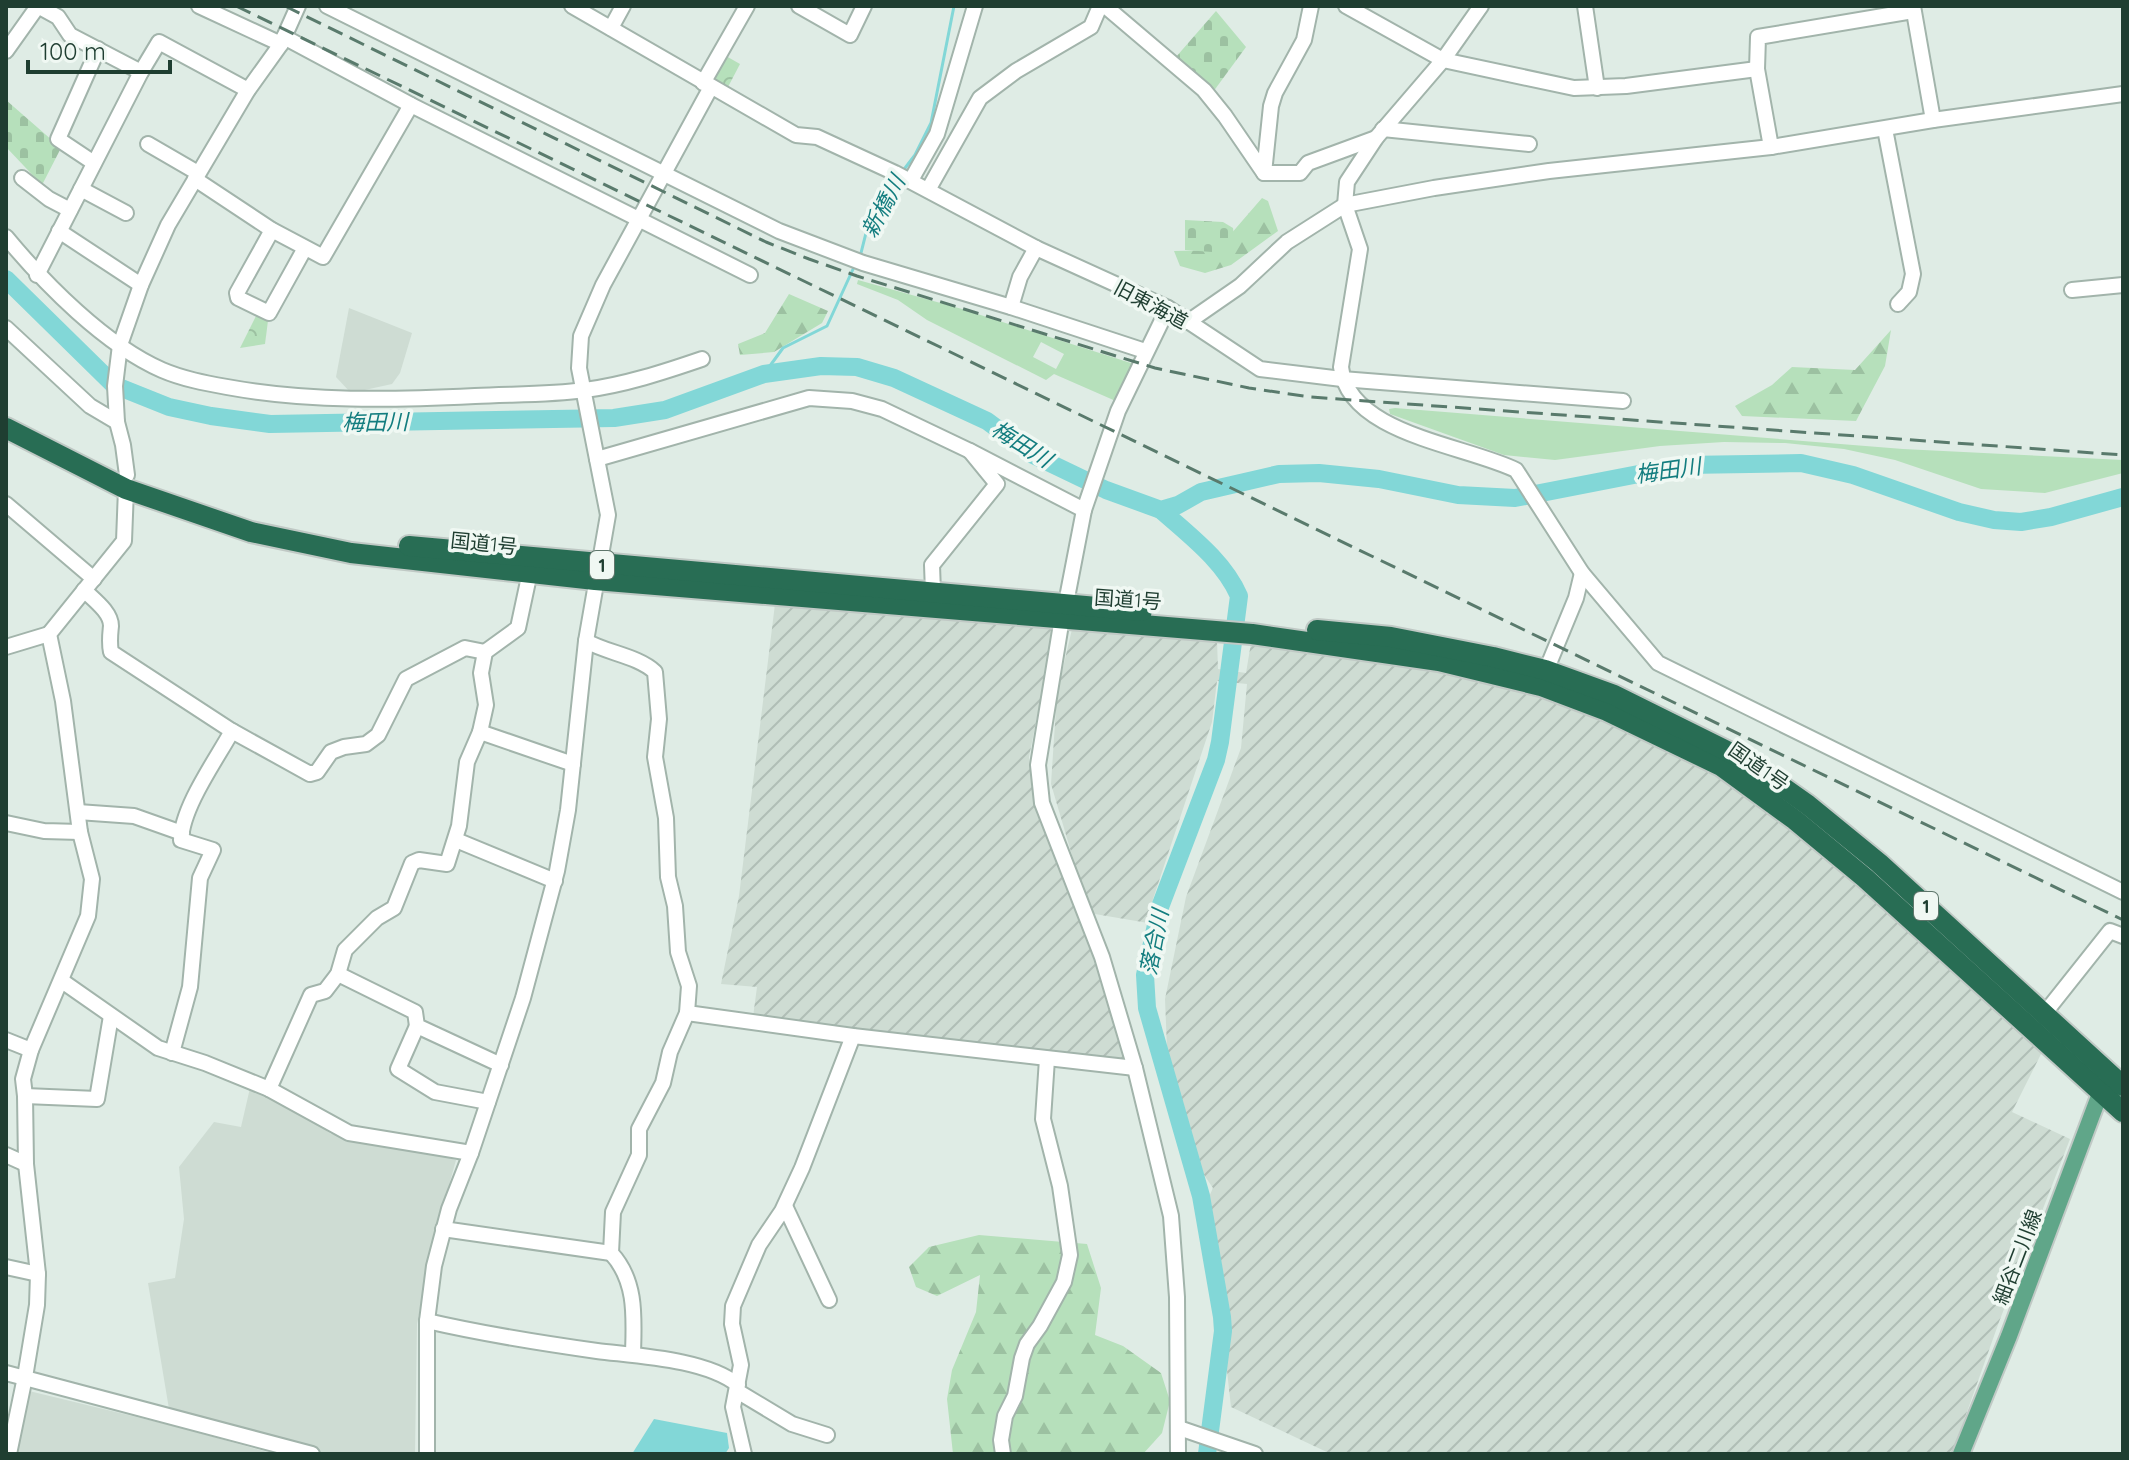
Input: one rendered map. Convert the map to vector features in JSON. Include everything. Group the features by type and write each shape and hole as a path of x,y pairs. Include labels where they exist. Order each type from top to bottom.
{"highway":[{"name":"国道1号","path":"6,413 126,482 248,518 352,541 597,572 1391,637 1493,657 1543,678 1721,766 1795,820 2112,1085"},
{"name":"国道1号","path":"6,428 126,482 251,532 351,553 530,572 597,572 933,592 1064,610"},
{"name":"国道1号","path":"1543,678 1614,695 1743,759 1808,805 1879,863 2044,1014 2112,1085 2123,1112"}],"main road":[{"name":"細谷二川線","path":"1961,1454 2112,1085"}],"street":[{"path":"9,40 38,6 58,17 70,35 141,72"},
{"path":"199,6 283,41 640,216 750,275"},
{"path":"6,647 49,634 124,541 125,454 117,420 115,386 120,349 141,285 168,225 248,90 283,41 298,6"},
{"path":"327,6 779,231 857,261 1145,351"},
{"name":"旧東海道","path":"572,6 796,135 817,137 904,177 1036,248 1168,308 1260,369 1342,379 1623,401"},
{"path":"611,28 623,6"},
{"path":"427,1454 427,1321 434,1266 443,1229 523,998 555,881 568,810 586,641 608,515 579,368 581,336 603,285 663,175 747,6"},
{"path":"799,6 850,35 864,6"},
{"path":"904,177 937,134 975,6"},
{"path":"928,190 980,98 1016,71 1091,27 1102,6 1204,90 1264,173"},
{"path":"1264,173 1271,106 1304,40 1311,6"},
{"path":"1346,6 1443,60 1574,88 1757,69"},
{"path":"1481,6 1443,60 1380,134 1347,182 1345,205 1360,249 1341,367 1342,379 1354,400 1372,416 1421,437 1516,470 1582,573 1658,663 2123,892"},
{"path":"1585,6 1597,88"},
{"path":"1771,147 1757,69 1758,37 1913,8 1933,120"},
{"path":"37,275 159,42 248,90"},
{"path":"94,163 58,139 98,49"},
{"path":"1188,322 1240,286 1287,242 1345,205 1549,171 1771,147 1933,120 2123,94"},
{"path":"148,144 272,230 323,257 411,105"},
{"path":"1885,129 1913,274 1909,292 1898,304"},
{"path":"1264,173 1300,173 1308,163 1380,134 1529,144"},
{"path":"22,178 49,199 70,210"},
{"path":"81,189 126,213"},
{"path":"272,230 237,293 238,298 259,310 269,313 305,248"},
{"path":"59,231 141,285"},
{"path":"6,237 37,275 120,349 183,379 290,396 354,399 585,394 702,359"},
{"path":"1011,307 1020,277 1036,248"},
{"path":"2072,290 2123,285"},
{"path":"1168,308 1145,351 1104,447 1085,508 1038,765 1042,803 1102,957 1135,1068 1171,1216 1177,1297 1178,1454"},
{"path":"6,328 90,406 117,420"},
{"path":"596,454 809,398 852,401 882,409 1085,508"},
{"path":"933,592 932,565 997,484 970,451"},
{"path":"6,504 89,584 112,622 111,652 232,731 310,774 317,772 331,752 366,744 378,735 406,679 465,648 485,652"},
{"path":"269,1089 311,995 325,991 338,974 345,950 377,918 394,908 412,863 419,860 447,864 456,840 467,762 480,732 486,705 481,673 485,652 518,628 530,572"},
{"path":"1543,678 1576,598 1582,573"},
{"path":"9,1454 37,1305 38,1274 26,1164 23,1079 31,1050 88,916 92,879 80,832 63,701 49,634"},
{"path":"586,641 602,650 646,664 655,672 659,719 655,757 666,818 668,877 675,906 678,952 689,986 687,1013 670,1052 663,1083 639,1129 639,1155 613,1212 611,1253"},
{"path":"172,1053 190,987 200,878 213,850 181,840 182,833 191,805 232,731"},
{"path":"480,732 573,764"},
{"path":"78,812 134,816 182,833"},
{"path":"6,823 44,831 80,832"},
{"path":"456,840 555,881"},
{"path":"2044,1014 2110,931 2123,936"},
{"path":"338,974 415,1012 417,1026 398,1069 435,1092 488,1102"},
{"path":"62,981 148,1042 269,1089 349,1133 471,1153"},
{"path":"687,1013 853,1036 1135,1068"},
{"path":"25,1096 97,1099 111,1016"},
{"path":"417,1026 501,1065"},
{"path":"744,1454 733,1407 741,1365 732,1324 733,1306 759,1245 785,1206 853,1036"},
{"path":"6,1040 31,1050"},
{"path":"1003,1454 1001,1440 1005,1416 1015,1396 1022,1358 1064,1282 1070,1255 1060,1186 1043,1119 1047,1059"},
{"path":"6,1155 26,1164"},
{"path":"785,1206 829,1300"},
{"path":"443,1229 611,1253 619,1262 635,1302 633,1353"},
{"path":"6,1267 38,1274"},
{"path":"427,1321 477,1333 659,1357 719,1374 792,1424 827,1435"},
{"path":"6,1373 281,1450 312,1454"},
{"path":"1179,1428 1255,1454"}],"shaded area":[{"path":"349,308 412,333 400,373 392,384 351,393 336,377"},
{"path":"775,604 1055,627 1029,757 1034,797 1118,1020 1129,1063 753,1017 757,987 721,984 739,896"},
{"path":"1073,625 1217,640 1218,669 1246,673 1251,643 1407,662 1526,691 1627,728 1719,774 1816,845 2043,1050 2012,1112 2070,1139 1952,1454 1331,1454 1231,1407 1208,1199 1213,1188 1198,1166 1167,1048 1165,999 1186,897 1241,748 1247,684 1217,681 1212,722 1153,899 1148,923 1089,913 1051,784 1057,693"},
{"path":"250,1088 280,1098 331,1134 400,1143 456,1160 436,1232 417,1324 415,1454 328,1454 169,1409 148,1283 175,1278 184,1219 179,1167 214,1122 241,1127"},
{"path":"29,1391 182,1428 267,1452 15,1454"}],"green space":[{"path":"1216,11 1246,47 1213,92 1176,57"},
{"path":"726,56 740,64 728,87 712,79"},
{"path":"6,100 61,148 42,185 6,147"},
{"path":"1262,198 1268,201 1278,231 1231,265 1205,273 1180,266 1174,251 1217,250"},
{"path":"1185,220 1223,222 1233,228 1235,243 1226,253 1185,250"},
{"path":"858,280 962,309 1137,365 1118,402 1054,374 1046,380 927,320 898,300 857,284","holes":["1041,342 1064,354 1056,369 1033,357"]},
{"path":"789,294 828,311 822,323 774,352 740,355 738,344 765,333"},
{"path":"259,310 269,313 265,344 240,348"},
{"path":"1891,330 1885,366 1856,421 1742,416 1735,406 1772,385 1792,367 1855,370"},
{"path":"1389,409 1903,449 2123,460 2123,473 2045,493 1981,489 1895,460 1844,449 1785,443 1724,442 1660,446 1555,460 1504,455 1390,414"},
{"path":"979,1235 1087,1244 1101,1288 1095,1335 1123,1346 1161,1373 1170,1401 1162,1433 1143,1454 953,1454 947,1399 952,1370 976,1312 980,1275 937,1296 916,1287 909,1267 929,1247"}],"water":[{"path":"654,1419 727,1433 729,1448 725,1454 632,1454"}],"waterway":[{"name":"新橋川","path":"902,172 915,155 931,123 954,6"},
{"name":"新橋川","path":"860,257 868,225 898,178"},
{"name":"新橋川","path":"764,374 783,348 827,326 854,267"},
{"name":"梅田川","path":"6,279 114,385 169,407 270,424 614,418 665,410 764,374 821,366 857,367 894,378 987,421 1033,455 1106,490 1161,510 1178,505 1201,492 1279,474 1319,473 1379,479 1458,495 1515,498 1685,465 1801,463 1853,475 1959,512 1994,520 2021,522 2051,517 2123,497"},
{"name":"落合川","path":"1161,510 1215,560 1239,596 1216,760 1160,907 1145,975 1147,1008 1201,1196 1222,1317 1223,1331 1207,1454"}],"railway":[{"path":"236,6 2123,920"},
{"path":"285,6 766,242 857,276 1155,368 1310,397 2123,455"}]}
